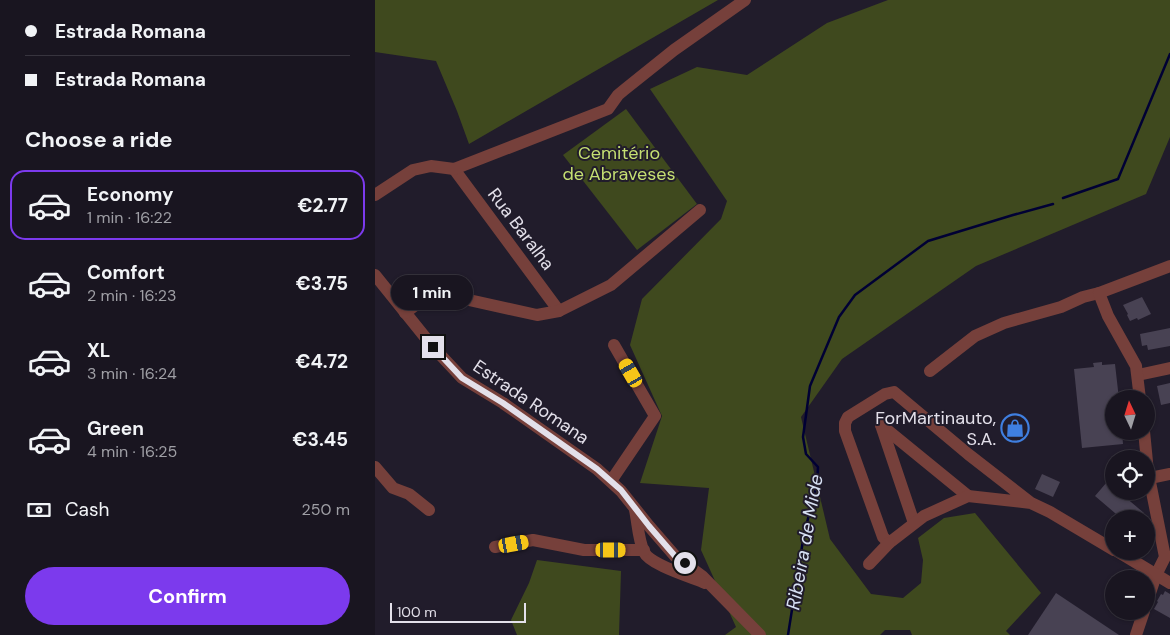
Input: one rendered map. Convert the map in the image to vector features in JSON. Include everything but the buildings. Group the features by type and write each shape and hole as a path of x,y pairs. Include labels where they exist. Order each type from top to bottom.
{"street":[{"path":"375,195 413,170 431,166 454,169 608,109 618,95 674,50 745,0"},
{"name":"Rua Baralha","path":"454,169 559,311"},
{"path":"405,313 433,292 537,315 559,311 611,285 700,210"},
{"path":"930,371 975,336 1003,323 1061,307 1083,297 1099,293 1170,266"},
{"name":"Estrada Romana","path":"375,274 433,347 462,378 503,403 597,469 611,481 621,490 675,556 695,570 760,635"},
{"path":"1099,293 1108,316 1136,366 1140,390"},
{"path":"611,481 655,416 614,345"},
{"path":"1138,375 1170,368"},
{"path":"889,543 883,536 845,431 845,422 849,417 885,394 894,392 967,454 1031,503 1105,544"},
{"path":"914,524 881,425 968,496"},
{"path":"375,467 393,488 409,494 429,510"},
{"path":"1155,477 1170,474"},
{"path":"869,564 889,543 924,516 968,496 1031,503"},
{"path":"1154,500 1165,556 1155,580"},
{"name":"Estrada Romana","path":"635,508 645,554 659,565 711,586"},
{"path":"495,547 533,540 584,550 643,550"},
{"path":"1132,560 1170,582"},
{"path":"1136,635 1141,620"}],"green space":[{"path":"375,0 718,0 469,144 436,61 375,52"},
{"path":"888,0 1170,0 1170,137 1146,194 976,266 842,359 801,417 830,539 871,594 903,598 921,583 923,560 918,538 944,518 975,513 1041,593 1006,631 1010,635 912,635 910,630 885,630 880,635 725,635 736,627 701,550 709,488 640,483 662,416 630,345 642,299 721,219 727,201 650,89 697,67 747,75 827,23"},
{"name":"Cemitério de Abraveses","path":"626,109 697,204 637,250 563,155"},
{"path":"537,560 621,571 619,635 517,635 511,620 529,583"}],"waterway":[{"name":"Ribeira de Mide","path":"1063,198 1118,179 1170,54"},
{"name":"Ribeira de Mide","path":"788,635 804,534 817,484 818,467 806,454 803,437 810,386 839,317 855,295 928,241 1053,204"}],"place":[{"name":"ForMartinauto, S.A.","path":"1015,428"}],"route":[{"path":"433,347 462,378 503,403 597,469 621,490 675,556 685,563"}]}
